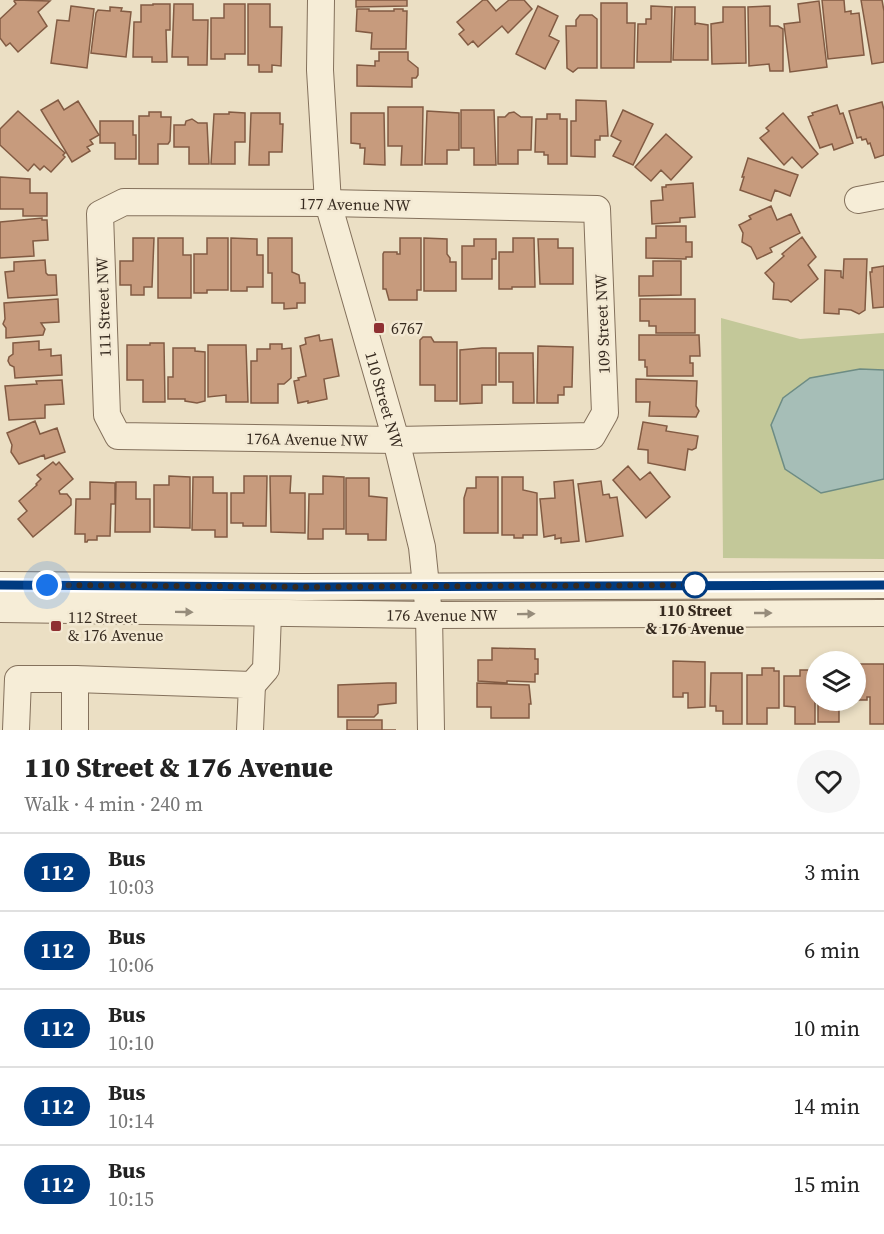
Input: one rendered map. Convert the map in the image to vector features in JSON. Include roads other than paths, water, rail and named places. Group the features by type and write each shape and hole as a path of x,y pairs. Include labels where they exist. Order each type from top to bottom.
{"street":[{"name":"110 Street NW","path":"321,0 320,70 328,203 396,440 422,547 429,615 431,730"},
{"path":"858,200 884,195"},
{"name":"177 Avenue NW","path":"113,207 124,202 328,203 597,210"},
{"name":"111 Street NW","path":"107,415 100,214 113,207"},
{"name":"109 Street NW","path":"592,435 605,413 597,210"},
{"name":"176A Avenue NW","path":"107,415 118,436 396,440 592,435"},
{"name":"176 Avenue NW","path":"0,585 303,587 884,585"},
{"name":"176 Avenue NW","path":"0,609 429,615 884,613"},
{"path":"250,730 252,685 266,669 268,613"},
{"path":"16,730 18,679 252,685"},
{"path":"75,679 75,730"}],"water":[{"path":"860,369 884,370 884,479 821,493 785,469 771,425 783,398 810,378"}],"place":[{"name":"6767","path":"379,328"},
{"name":"110 Street & 176 Avenue","path":"695,585"},
{"name":"112 Street & 176 Avenue","path":"56,626"}]}
